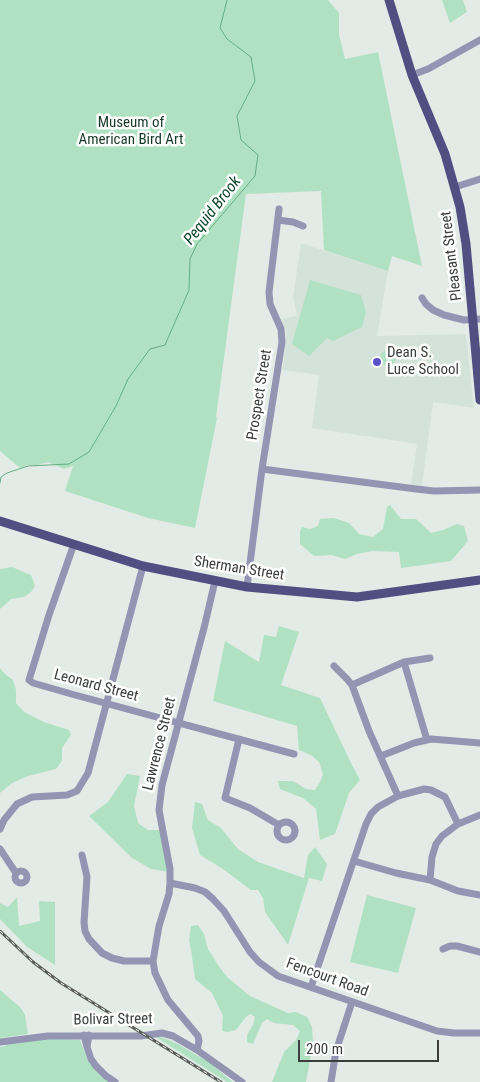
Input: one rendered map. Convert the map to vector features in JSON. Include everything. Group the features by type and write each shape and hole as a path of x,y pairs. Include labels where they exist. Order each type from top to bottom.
{"main road":[{"name":"Pleasant Street","path":"389,0 412,75 445,154 455,187 466,244 476,320 480,400"},
{"name":"Sherman Street","path":"0,521 143,566 247,587 358,597 480,580"}],"street":[{"path":"412,75 428,69 480,40"},
{"path":"455,187 480,179"},
{"name":"Prospect Street","path":"247,587 262,469 282,342 281,329 270,304 269,292 279,209"},
{"path":"278,220 293,222 303,226"},
{"path":"422,298 433,310 454,319 476,320"},
{"path":"262,469 416,490 480,490"},
{"name":"Leonard Street","path":"74,544 29,680 33,683 294,754"},
{"path":"0,830 4,820 17,804 32,797 67,795 77,791 88,773 143,566"},
{"name":"Lawrence Street","path":"197,1050 198,1036 168,1000 155,973 153,961 158,926 169,894 170,884 170,869 159,805 162,785 180,722 214,581"},
{"path":"352,685 404,662 430,658"},
{"path":"404,662 427,740"},
{"path":"334,666 352,685 369,731 398,796"},
{"path":"239,739 225,798 250,808 279,825"},
{"path":"381,756 427,740 480,743"},
{"path":"311,987 371,814 378,807 398,796 413,790 424,789 431,790 445,797 458,824"},
{"path":"430,880 432,857 436,844 442,836 458,824 480,815"},
{"path":"0,849 16,873"},
{"path":"82,855 87,877 84,922 85,931 89,939 102,953 112,958 124,961 153,961"},
{"path":"354,861 430,880 458,892 480,895"},
{"name":"Fencourt Road","path":"170,884 195,888 213,898 224,911 250,952 259,962 278,976 437,1031 480,1033"},
{"path":"443,950 450,946 457,946 480,952"},
{"path":"331,1082 336,1050 352,1002"},
{"name":"Bolivar Street","path":"0,1042 48,1036 141,1036 162,1033 173,1036 197,1050 242,1082"},
{"path":"87,1035 87,1047 91,1059 96,1066 115,1082"}],"shaded area":[{"name":"Dean S. Luce School","path":"301,243 388,271 377,336 466,334 474,408 433,402 422,486 411,485 417,444 312,428 319,375 283,370 286,331 281,319 297,316 293,297"}],"green space":[{"name":"Museum of American Bird Art","path":"0,0 328,0 339,13 339,35 345,59 378,52 422,266 392,256 388,271 324,250 321,191 246,194 217,418 195,528 148,518 65,491 73,466 64,469 48,462 20,468 0,451"},
{"path":"442,0 463,0 467,12 450,23"},
{"path":"310,280 361,295 366,312 362,327 333,341 327,338 309,356 292,344"},
{"path":"388,350 394,352 396,358 394,364 388,366 382,364 380,358 382,352"},
{"path":"390,505 401,519 416,519 431,533 457,524 464,526 468,541 451,561 401,568 399,552 372,551 345,559 332,555 314,556 300,544 300,531 302,527 310,529 318,526 320,519 334,518 349,523 359,534 373,537 383,529 387,507"},
{"path":"12,567 31,575 35,586 24,597 11,599 0,609 0,569"},
{"path":"279,626 299,632 281,685 320,698 360,780 349,793 335,834 320,840 316,809 303,798 280,789 278,781 293,781 306,789 315,790 323,774 319,762 311,755 299,750 297,726 213,701 225,641 259,662 264,635 276,637"},
{"path":"0,668 13,680 16,690 16,703 24,712 44,722 69,730 71,735 62,748 62,761 56,769 28,776 12,783 0,793"},
{"path":"127,774 140,776 134,806 138,823 148,830 163,830 170,872 151,869 132,858 89,816 108,802"},
{"path":"195,802 202,804 208,820 221,828 238,849 258,862 304,878 308,855 315,847 327,864 322,881 309,878 288,945 265,912 263,898 258,890 251,890 200,855 192,828"},
{"path":"367,895 416,908 398,973 350,962"},
{"path":"17,897 19,926 40,921 39,901 55,902 55,965 27,947 0,919 0,903 8,907"},
{"path":"198,925 204,934 208,949 227,977 250,996 288,1013 296,1012 307,1017 312,1027 313,1044 306,1082 272,1082 284,1052 296,1040 300,1031 293,1025 274,1023 267,1019 262,1023 253,1044 247,1042 247,1035 255,1017 250,1014 236,1030 222,1031 223,1016 212,993 195,979 189,941 191,926"},
{"path":"0,990 21,1008 25,1015 28,1034 0,1038"},
{"path":"154,1036 178,1044 210,1063 233,1082 227,1082"},
{"path":"49,1038 80,1040 88,1061 111,1082 0,1082 0,1047 6,1046 5,1043"}],"waterway":[{"name":"Pequid Brook","path":"0,483 1,477 7,473 28,466 69,464 89,452 116,406 128,379 150,349 165,345 189,290 190,259 197,244 255,176 258,155 241,140 237,116 255,81 251,57 227,39 220,28 227,0"}],"railway":[{"path":"0,931 33,962 61,983 221,1082"}],"place":[{"name":"Dean S. Luce School","path":"377,362"}]}
